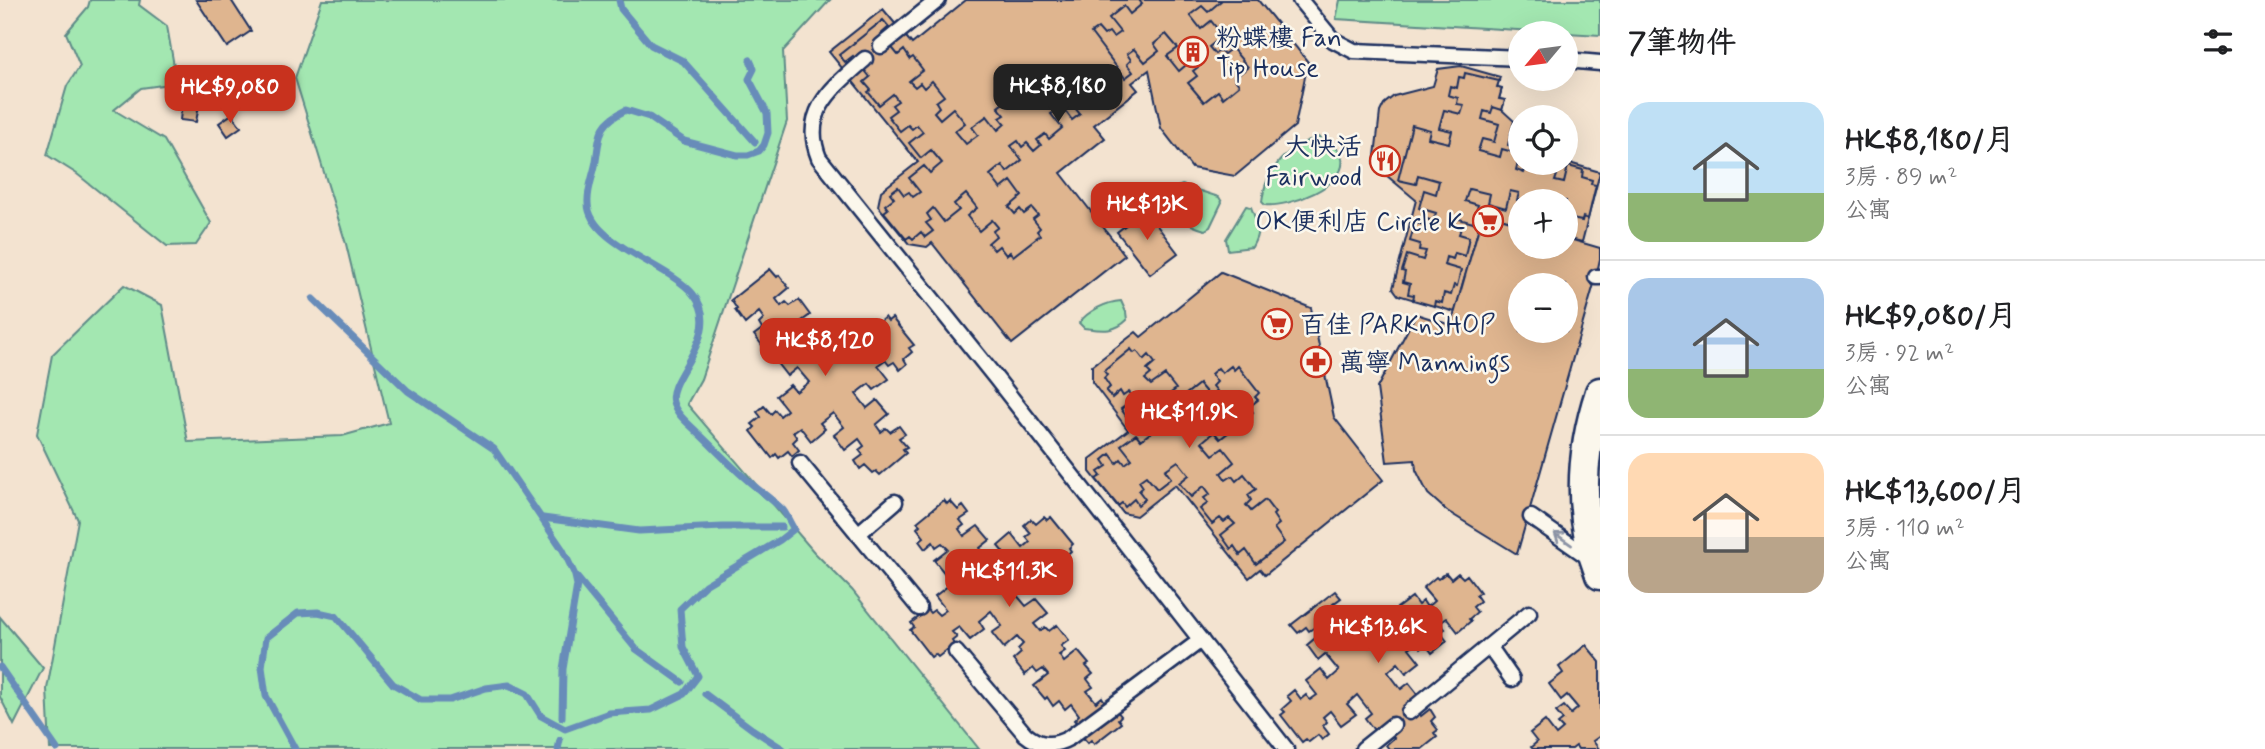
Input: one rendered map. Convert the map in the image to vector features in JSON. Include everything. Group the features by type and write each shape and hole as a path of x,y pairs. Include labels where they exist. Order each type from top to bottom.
{"street":[{"path":"1597,568 1587,532 1583,471 1587,440 1600,393"}],"lane":[{"path":"881,46 938,0"},
{"path":"1300,0 1333,40 1354,51 1508,57"},
{"path":"865,59 822,101 814,119 813,138 819,158 995,377 1286,749"},
{"path":"1578,61 1600,63"},
{"path":"800,463 919,608"},
{"path":"858,534 895,502"},
{"path":"1531,517 1597,568"},
{"path":"1409,712 1529,614"},
{"path":"956,652 1026,734 1039,743 1054,744 1069,738 1201,640"},
{"path":"1489,646 1512,679"},
{"path":"1363,749 1393,725"}],"green space":[{"path":"90,0 140,0 139,5 167,26 177,83 141,88 114,110 164,140 211,223 196,245 167,246 77,174 47,155 67,86 80,66 66,33 88,7"},
{"path":"322,0 830,0 783,51 787,121 701,379 687,404 814,552 852,590 979,749 50,749 47,689 78,520 37,434 52,355 124,285 162,305 188,442 342,436 389,423 346,244 295,78"},
{"path":"1340,0 1600,0 1600,35 1578,34 1578,21 1508,21 1508,29 1336,19"},
{"path":"1319,137 1333,145 1341,154 1341,168 1336,178 1301,199 1265,205 1262,202 1264,190 1280,160 1297,146"},
{"path":"1182,185 1219,197 1222,202 1210,227 1205,230 1183,220 1172,207 1169,201 1177,187"},
{"path":"1246,206 1251,207 1257,222 1255,241 1252,247 1228,250 1226,239"},
{"path":"1121,301 1127,320 1117,327 1107,330 1084,328 1079,323 1098,308"},
{"path":"0,617 43,668 14,725 0,697"}],"building":[{"path":"196,0 231,0 251,31 227,47"},
{"path":"966,0 1258,0 1308,62 1295,126 1235,176 1192,168 1161,128 1149,70 1132,83 1138,90 1094,125 1105,138 1061,173 1125,255 1012,344 932,243 927,247 909,244 878,206 881,191 918,162 829,52 883,9 912,44"},
{"name":"粉蝶樓 Fan Tip House","path":"1139,0 1222,0 1208,12 1202,6 1190,15 1201,29 1211,21 1223,36 1209,47 1215,54 1220,50 1224,54 1232,48 1248,67 1234,78 1239,85 1223,98 1218,91 1204,102 1188,83 1197,76 1193,71 1198,67 1192,60 1179,71 1167,56 1178,48 1166,34 1154,44 1159,51 1145,62 1134,49 1127,54 1131,60 1127,64 1133,72 1125,78 1091,33 1098,28 1104,35 1109,32 1113,37 1120,32 1109,18 1124,6 1130,14 1142,4"},
{"path":"883,20 889,27 881,34 898,55 904,50 923,70 909,81 915,87 920,83 924,88 932,81 944,96 936,102 939,107 934,112 940,119 953,108 965,123 955,131 966,144 978,135 972,127 987,116 998,130 1005,124 1000,118 1005,115 998,107 1006,101 1010,106 1018,100 1014,94 1027,84 1038,98 1044,94 1039,88 1043,84 1037,76 1044,70 1080,114 1072,120 1066,112 1061,116 1057,110 1051,114 1062,128 1049,139 1045,134 1037,140 1041,145 1034,151 1027,143 1022,147 1018,141 1011,146 1022,160 1007,172 1002,165 990,175 1001,189 1011,181 1022,196 1009,207 1015,214 1020,209 1024,214 1032,208 1038,215 1033,219 1040,228 1037,231 1040,235 1013,256 1010,252 1006,255 999,246 994,250 988,243 996,236 993,231 998,227 992,220 979,231 967,216 977,208 966,194 954,204 959,210 944,222 933,208 927,214 931,220 926,223 933,231 925,237 921,232 913,239 910,236 906,239 884,212 888,209 885,205 894,198 890,193 898,187 904,195 909,192 913,197 920,192 909,178 924,166 930,173 942,163 931,150 921,158 909,143 923,132 917,125 912,129 908,125 900,131 888,116 896,110 892,105 898,101 893,94 879,105 868,92 871,90 864,82 870,77 853,56 845,62 839,55"},
{"path":"1461,66 1500,77 1497,87 1502,88 1499,99 1505,100 1502,110 1508,116 1508,175 1578,175 1578,166 1600,172 1582,242 1578,241 1578,189 1508,189 1508,220 1483,213 1455,312 1398,295 1393,288 1416,200 1374,165 1380,112 1384,104 1394,96 1433,86 1438,69"},
{"path":"1465,73 1499,81 1497,87 1502,88 1499,99 1505,100 1502,110 1493,107 1491,113 1484,111 1482,119 1499,124 1494,142 1482,139 1478,151 1500,157 1502,149 1508,151 1508,175 1557,175 1555,181 1564,183 1566,175 1578,175 1578,169 1583,170 1582,177 1592,180 1591,184 1596,185 1588,219 1583,217 1582,221 1578,220 1578,189 1508,189 1506,208 1488,203 1490,194 1469,189 1465,201 1478,205 1473,223 1456,218 1454,227 1461,228 1459,234 1469,237 1465,256 1455,253 1453,259 1446,257 1444,265 1461,270 1457,286 1454,285 1451,295 1444,293 1442,303 1435,301 1434,306 1413,300 1414,295 1408,294 1410,284 1403,282 1405,272 1402,271 1407,255 1423,260 1426,251 1419,250 1420,244 1410,241 1415,223 1425,225 1427,219 1433,221 1436,213 1419,208 1424,190 1436,194 1439,181 1418,175 1416,184 1398,180 1412,125 1430,130 1428,138 1449,143 1452,131 1439,128 1444,110 1461,114 1464,105 1457,104 1458,98 1448,95 1450,86 1457,88 1459,77 1464,78"},
{"path":"182,103 199,105 196,122 180,120"},
{"path":"232,114 241,127 228,136 219,123"},
{"path":"1145,210 1178,253 1150,274 1117,232"},
{"path":"1483,213 1508,220 1508,259 1578,259 1578,242 1600,248 1596,277 1578,340 1578,273 1508,273 1508,343 1577,343 1517,554 1447,511 1428,494 1416,470 1415,460 1387,462 1377,388 1416,314 1451,325"},
{"path":"770,269 777,277 779,275 789,288 776,299 781,306 786,302 790,306 799,300 810,315 802,321 806,326 801,330 806,338 819,327 831,341 821,349 832,363 845,353 839,346 853,335 864,349 871,343 867,337 872,334 865,325 872,319 877,324 885,317 888,321 892,318 914,345 909,348 912,352 904,359 907,364 900,370 894,362 889,365 885,360 878,365 889,379 874,390 869,384 856,394 867,408 877,400 889,414 876,425 881,432 886,428 890,432 899,426 905,434 899,438 907,447 903,449 906,453 880,475 876,471 873,473 865,465 860,469 855,461 863,455 859,450 864,446 859,439 845,450 834,435 844,427 833,413 820,423 825,429 811,441 800,427 793,432 797,438 793,442 799,450 792,456 788,451 779,458 776,454 772,458 751,431 755,427 752,424 761,417 757,412 764,406 771,414 775,410 780,416 787,410 776,396 790,385 796,392 809,382 797,368 787,376 776,362 789,351 784,344 778,348 775,344 766,350 754,335 762,329 759,324 764,319 759,312 745,324 731,300"},
{"path":"1221,272 1311,308 1334,417 1383,480 1265,575 1260,569 1249,578 1175,485 1136,516 1123,513 1090,472 1090,459 1128,430 1092,382 1092,366 1136,332 1141,337"},
{"path":"1131,349 1134,353 1137,351 1144,360 1149,355 1155,363 1147,370 1151,374 1145,379 1151,385 1165,375 1176,389 1166,397 1177,411 1190,401 1185,395 1199,384 1210,397 1217,391 1213,386 1217,382 1211,374 1218,368 1222,373 1231,366 1234,370 1238,366 1259,393 1255,397 1258,400 1249,407 1253,412 1246,418 1239,410 1235,414 1230,408 1223,414 1234,428 1220,439 1214,432 1202,442 1213,455 1223,448 1234,462 1221,473 1226,480 1232,476 1236,481 1244,474 1256,489 1248,495 1251,500 1246,505 1251,511 1265,500 1275,513 1273,515 1279,524 1274,528 1284,542 1256,564 1246,550 1240,555 1234,546 1231,549 1221,535 1235,524 1229,518 1224,522 1220,518 1212,524 1200,509 1208,503 1204,498 1210,494 1204,486 1191,497 1179,483 1189,475 1178,461 1165,470 1171,478 1157,489 1146,476 1139,481 1143,487 1139,491 1145,499 1138,505 1134,499 1125,507 1122,503 1118,506 1096,479 1101,476 1098,472 1107,466 1103,460 1110,454 1117,463 1121,459 1125,464 1132,459 1121,445 1136,434 1141,440 1154,430 1142,416 1132,424 1121,409 1135,399 1129,392 1123,396 1120,391 1112,398 1106,391 1110,387 1104,378 1107,375 1104,371"},
{"path":"944,500 947,504 950,501 958,510 963,506 969,514 960,520 964,525 959,529 964,536 978,526 990,540 980,548 991,562 1003,552 998,546 1012,534 1023,548 1030,542 1026,537 1031,533 1024,525 1031,519 1036,524 1044,517 1047,520 1051,517 1073,544 1069,548 1071,551 1063,558 1067,563 1059,569 1053,561 1048,565 1044,559 1036,565 1047,578 1033,590 1027,583 1015,593 1026,606 1036,599 1048,613 1034,624 1040,631 1045,627 1049,631 1057,625 1069,640 1061,646 1065,651 1059,655 1064,662 1078,651 1089,664 1086,666 1093,674 1087,679 1093,687 1087,691 1096,702 1102,697 1105,702 1113,696 1119,703 1114,707 1121,716 1118,719 1121,723 1094,744 1091,740 1088,743 1080,734 1078,724 1074,720 1079,715 1071,704 1065,709 1059,701 1053,706 1034,686 1048,675 1043,669 1037,673 1033,668 1025,675 1013,660 1021,653 1018,649 1023,644 1017,637 1004,648 992,633 1002,626 991,611 979,621 984,629 970,640 959,627 952,632 957,637 952,641 958,650 951,656 947,650 938,657 935,654 931,657 910,630 914,627 911,623 920,616 916,611 923,605 930,613 934,610 939,615 946,610 935,596 949,585 955,591 967,581 956,567 946,575 934,560 948,549 942,543 936,547 933,542 925,549 919,541 924,537 917,528 920,525 917,522"},
{"path":"1446,573 1451,579 1458,573 1463,578 1467,575 1480,592 1476,595 1480,601 1473,607 1477,612 1458,632 1447,618 1440,623 1445,629 1440,632 1447,641 1432,653 1426,645 1421,648 1417,643 1409,648 1420,662 1406,673 1398,663 1388,672 1401,689 1409,683 1421,698 1418,711 1421,716 1430,709 1435,717 1431,721 1438,730 1434,733 1437,737 1422,749 1389,749 1386,745 1394,738 1390,733 1376,733 1365,718 1371,713 1357,695 1347,704 1356,714 1341,725 1330,711 1323,717 1327,722 1323,726 1329,734 1322,740 1318,735 1309,742 1306,739 1302,742 1281,715 1285,712 1282,709 1291,701 1287,696 1294,690 1301,699 1306,695 1310,700 1317,695 1306,681 1321,669 1329,680 1339,671 1325,654 1318,660 1307,645 1320,634 1315,627 1309,631 1306,627 1298,633 1291,625 1335,591 1341,598 1333,604 1337,609 1331,614 1337,621 1351,610 1362,624 1355,630 1369,647 1379,639 1371,629 1385,618 1396,631 1403,626 1399,620 1404,617 1397,608 1412,597 1418,605 1423,601 1427,607 1434,601 1423,588 1436,577 1438,579"},
{"path":"1586,645 1600,662 1600,736 1593,741 1599,749 1578,749 1576,746 1572,749 1533,749 1531,747 1537,742 1530,733 1545,721 1556,735 1563,729 1558,724 1563,720 1556,712 1564,706 1571,714 1578,708 1567,695 1561,700 1549,684 1563,673 1559,667"}],"waterway":[{"path":"619,0 621,9 651,45 683,61 755,142"},
{"path":"295,749 266,696 262,667 266,638 298,613 318,612 336,616 393,684 421,700 450,700 486,688 509,685 527,694 541,716 565,729 609,713 651,710 684,694 698,676 683,647 680,609 705,585 794,529 783,510 733,467 683,418 673,402 677,381 699,339 703,324 701,309 693,294 601,230 592,217 588,198 602,130 610,120 626,110 649,117 684,141 737,155 759,151 768,133 767,113 749,79 754,69 750,60"},
{"path":"313,299 408,391 494,449 563,550 575,575 636,649 682,682"},
{"path":"543,518 639,531 782,527"},
{"path":"562,717 563,669 577,585 575,576"},
{"path":"0,667 57,749"},
{"path":"705,694 783,749"},
{"path":"558,749 560,740"}],"place":[{"name":"粉蝶樓 Fan Tip House","path":"1193,52"},
{"name":"大快活 Fairwood","path":"1385,161"},
{"name":"OK便利店 Circle K","path":"1488,221"},
{"name":"百佳 PARKnSHOP","path":"1277,324"},
{"name":"萬寧 Mannings","path":"1316,362"}]}
